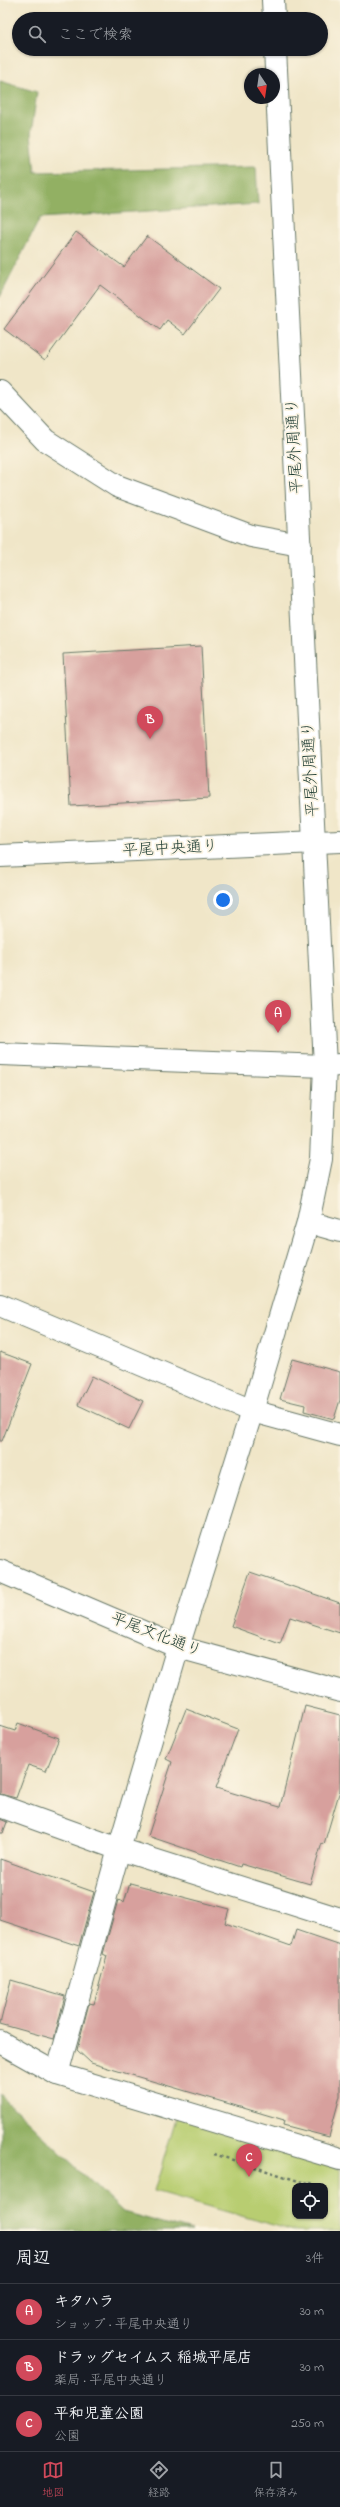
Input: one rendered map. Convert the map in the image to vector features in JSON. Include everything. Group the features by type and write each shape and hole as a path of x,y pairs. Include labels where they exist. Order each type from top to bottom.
{"street":[{"path":"273,0 274,12"},
{"name":"平尾外周通り","path":"57,2074 119,1849 178,1647 252,1411 308,1222 321,1159 333,1066 314,842 275,56"},
{"path":"0,392 44,440 117,486 251,536 300,545"},
{"name":"平尾中央通り","path":"0,856 340,841"},
{"path":"0,1054 333,1066"},
{"path":"308,1222 340,1231"},
{"path":"0,1305 252,1411 340,1435"},
{"name":"平尾文化通り","path":"0,1570 178,1647 340,1691"},
{"path":"0,1806 119,1849 340,1919"},
{"path":"0,2042 57,2074 340,2159"}],"green space":[{"path":"0,81 37,92 31,134 35,172 256,167 258,204 40,218 0,297"},
{"path":"0,2095 123,2212 192,2231 0,2231"},
{"path":"177,2115 340,2169 340,2231 294,2231 154,2191"}],"building":[{"path":"76,232 124,267 147,236 219,289 185,334 167,320 160,330 100,285 45,360 4,329"},
{"path":"201,646 209,798 71,806 63,654"},
{"path":"0,1352 32,1364 2,1441 0,1441"},
{"path":"292,1359 340,1372 340,1400 334,1419 304,1411 305,1405 280,1399"},
{"path":"92,1376 143,1401 129,1429 78,1405"},
{"path":"250,1572 340,1603 340,1633 290,1617 280,1644 231,1626"},
{"path":"305,1706 340,1715 340,1790 310,1884 241,1864 240,1867 148,1836 172,1762 166,1759 186,1709 238,1729 216,1788 280,1807"},
{"path":"18,1723 59,1738 46,1771 28,1765 16,1798 0,1794 0,1726 15,1731"},
{"path":"0,1819 7,1822 3,1833 0,1833"},
{"path":"0,1859 94,1892 79,1946 0,1920"},
{"path":"130,1883 229,1909 225,1923 291,1946 296,1930 340,1945 340,2096 329,2137 283,2125 284,2120 91,2063 77,2050 89,2003 94,2004 107,1956 103,1954 118,1900 124,1902"},
{"path":"11,1980 65,1996 54,2039 0,2024"}],"place":[{"name":"ドラッグセイムス 稲城平尾店","path":"150,739"},
{"name":"キタハラ","path":"278,1033"},
{"name":"平和児童公園","path":"249,2177"}]}
